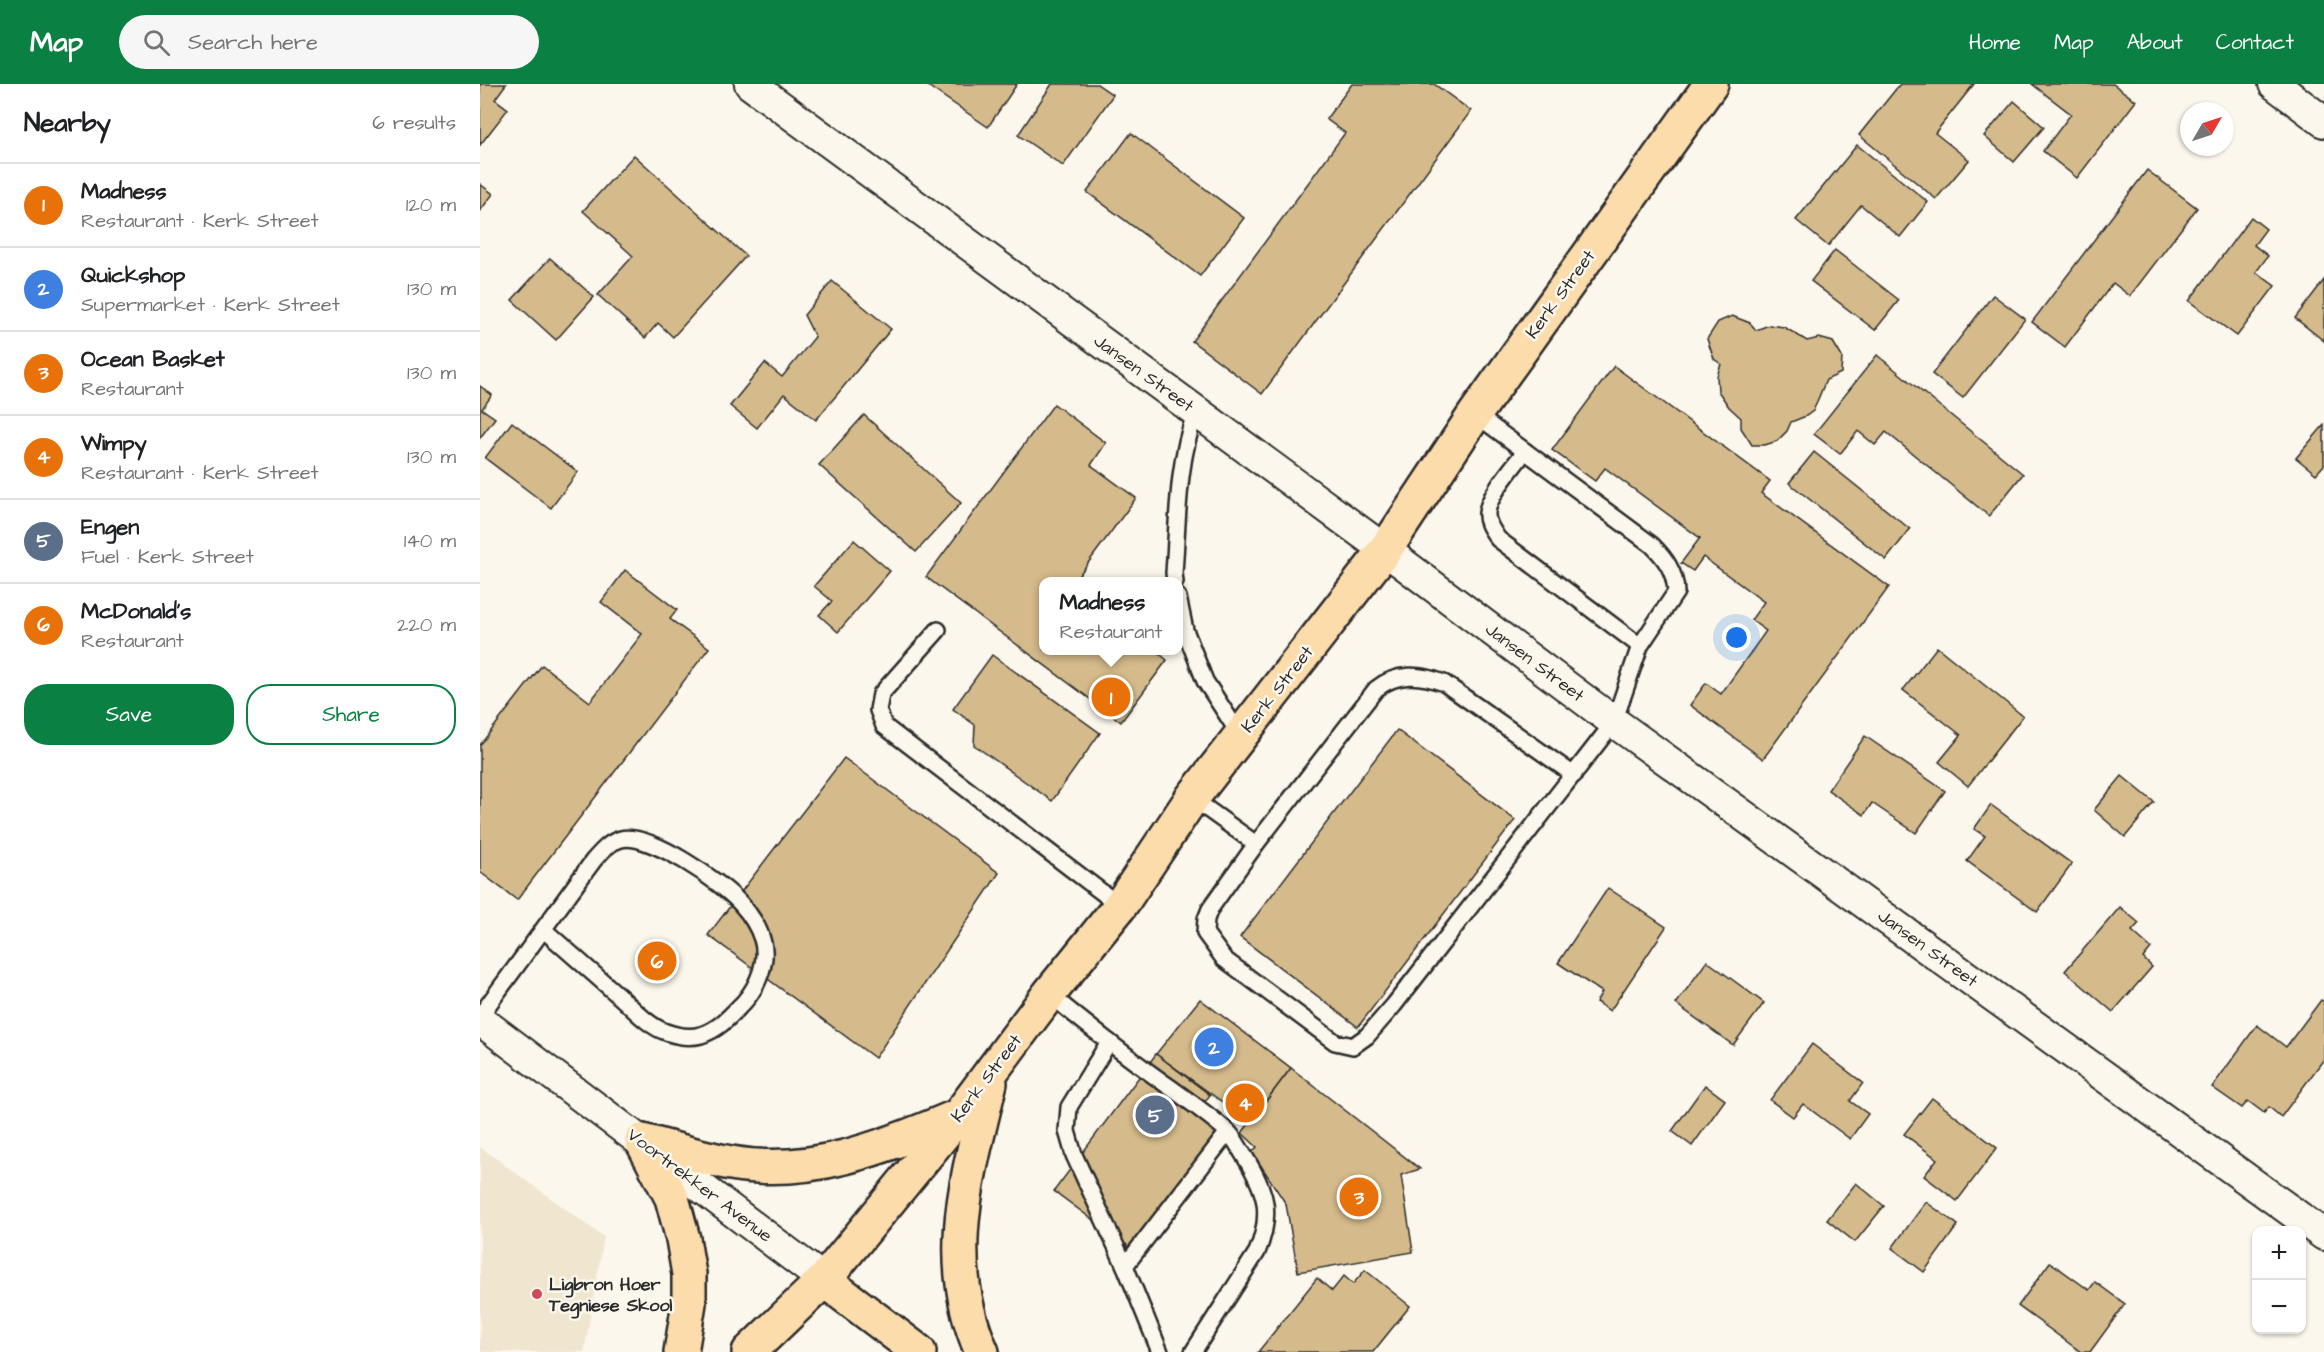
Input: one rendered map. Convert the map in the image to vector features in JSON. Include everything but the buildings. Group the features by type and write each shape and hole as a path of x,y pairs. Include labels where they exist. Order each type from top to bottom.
{"highway":[{"name":"Kerk Street","path":"749,1352 824,1280 959,1115 1049,994 1120,906 1192,798 1385,550 1475,414 1711,84"},
{"path":"982,1352 965,1298 959,1237 968,1174 993,1070"},
{"path":"642,1141 730,1163 764,1167 798,1166 885,1146 959,1115"},
{"path":"642,1141 672,1198 683,1239 689,1274 689,1304 681,1352"},
{"name":"Voortrekker Avenue","path":"824,1280 919,1352"}],"street":[{"name":"Jansen Street","path":"750,84 1385,550 1614,722 2324,1235"},
{"path":"2274,84 2324,122"},
{"name":"Voortrekker Avenue","path":"480,1018 824,1280"}],"lane":[{"path":"1174,577 1180,483 1188,432 1196,411"},
{"path":"1475,414 1652,545 1671,569 1676,582 1676,592 1640,646 1614,722 1574,775 1394,1005 1368,1036 1353,1046 1335,1042 1233,966 1224,959 1205,933 1206,919 1210,909 1256,844 1376,689 1388,680 1418,676 1444,683 1574,775"},
{"path":"1525,451 1490,502 1487,514 1492,531 1498,539 1640,646"},
{"path":"1183,619 1205,681 1240,735"},
{"path":"938,630 880,694 878,710 884,726 1120,906"},
{"path":"1192,798 1256,844"},
{"path":"480,1018 602,850 613,842 632,838 663,848 740,902 752,917 762,937 765,948 764,963 758,981 747,999 718,1027 700,1035 680,1036 664,1032 643,1017 544,930"},
{"path":"1049,994 1228,1132 1255,1172 1262,1188 1267,1206 1263,1238 1257,1252 1193,1352"},
{"path":"1109,1042 1069,1107 1067,1121 1074,1155 1125,1266 1160,1352"},
{"path":"1125,1266 1228,1132"}],"shaded area":[{"name":"Ligbron Hoer Tegniese Skool","path":"480,1147 604,1237 584,1352 480,1352"}],"place":[{"name":"Madness","path":"1111,697"},
{"name":"McDonald's","path":"657,961"},
{"name":"Quickshop","path":"1214,1047"},
{"name":"Wimpy","path":"1245,1103"},
{"name":"Engen","path":"1155,1115"},
{"name":"Ocean Basket","path":"1359,1197"},
{"name":"Ligbron Hoer Tegniese Skool","path":"537,1294"}]}
